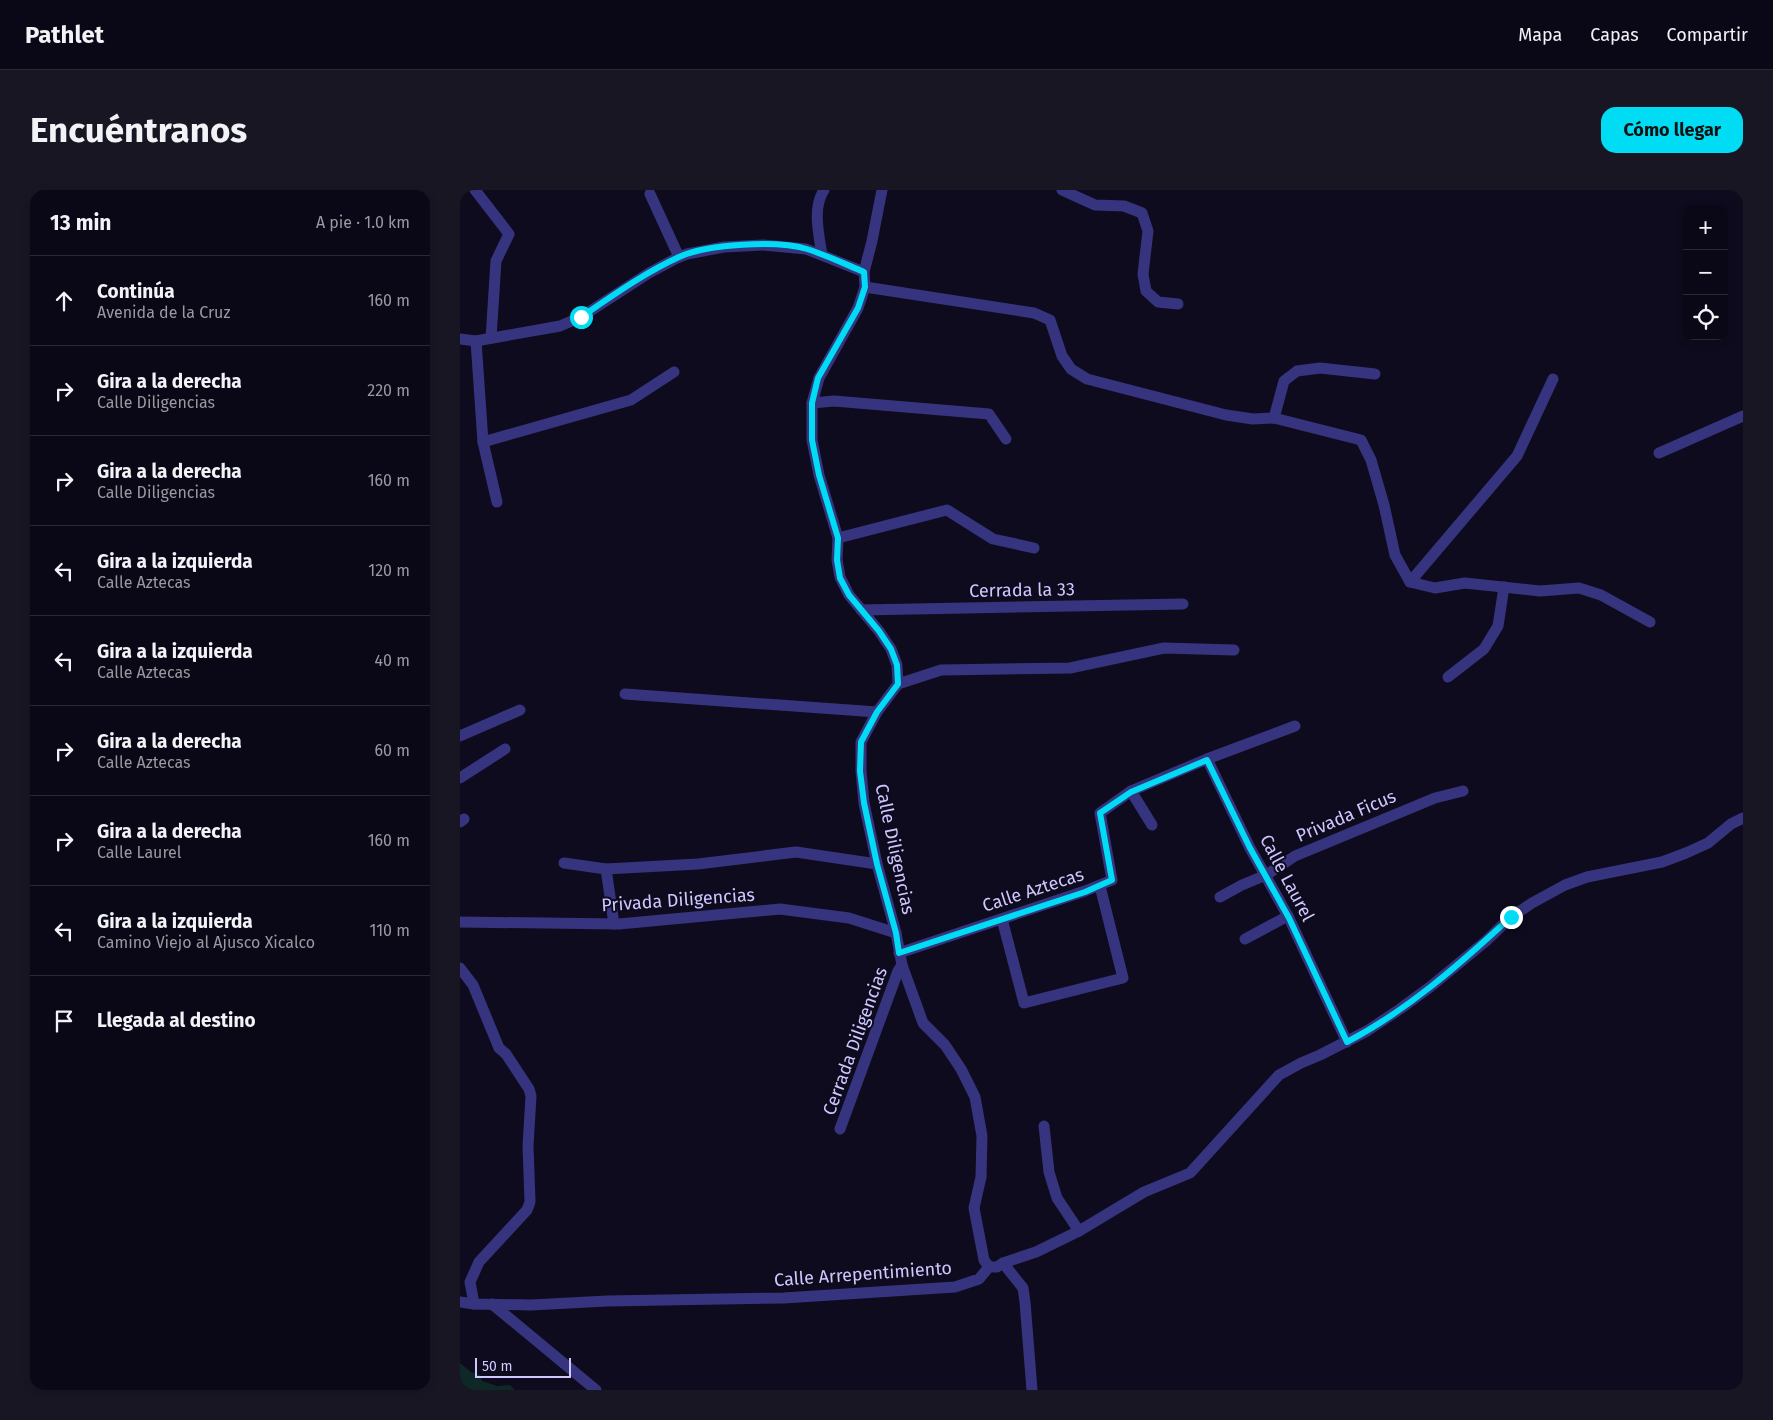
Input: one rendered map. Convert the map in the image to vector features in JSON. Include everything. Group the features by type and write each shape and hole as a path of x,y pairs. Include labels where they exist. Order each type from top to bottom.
{"street":[{"path":"476,190 509,234 496,261 491,338"},
{"path":"822,255 817,217 820,196 824,190"},
{"path":"882,190 864,272 865,287 858,308 818,378 812,403 812,440 819,475 838,538 837,560 840,578 849,595 879,631 891,649 897,665 898,684 941,670 1070,668 1164,648 1234,650"},
{"path":"1062,190 1096,205 1124,206 1142,213 1148,231 1143,274 1146,291 1158,302 1178,304"},
{"path":"650,194 679,257"},
{"path":"460,339 476,341 560,326 581,317 649,273 679,257 724,247 762,244 806,249 864,272"},
{"path":"865,287 1034,313 1050,320 1062,356 1071,369 1087,379 1226,415 1253,419 1274,418 1361,440 1371,460 1384,505 1395,555 1410,582 1435,588 1465,583 1540,590 1578,588 1601,595 1650,622"},
{"path":"476,341 483,442 497,502"},
{"path":"1274,418 1284,380 1297,371 1320,368 1375,374"},
{"path":"483,442 631,400 674,372"},
{"path":"1410,582 1517,456 1552,379"},
{"path":"812,403 834,402 989,414 1006,439"},
{"path":"1659,452 1743,416"},
{"path":"838,538 947,510 993,539 1034,548"},
{"path":"1448,677 1484,649 1498,626 1504,587"},
{"name":"Cerrada la 33","path":"861,610 1183,604"},
{"name":"Calle Diligencias","path":"898,684 877,712 861,742 860,771 864,803 902,965 923,1023 945,1045 961,1069 975,1097 982,1136 981,1177 974,1208 984,1260 989,1267"},
{"path":"625,694 877,712"},
{"path":"460,736 520,710"},
{"name":"Calle Aztecas","path":"899,953 1100,886 1112,880 1100,813 1131,792 1295,726"},
{"path":"460,778 505,749"},
{"name":"Calle Laurel","path":"1207,760 1250,848 1288,916 1347,1042"},
{"path":"1131,792 1152,825"},
{"name":"Privada Ficus","path":"1220,897 1266,875 1295,856 1435,798 1463,792"},
{"name":"Calle Arrepentimiento","path":"460,1302 531,1305 607,1301 784,1298 955,1287 979,1279 989,1267 997,1267 1003,1263 1036,1252 1079,1231 1144,1192 1190,1173 1279,1075 1367,1031 1430,987 1486,941 1511,917 1532,903 1565,885 1587,877 1662,862 1686,853 1708,843 1732,824 1743,818"},
{"path":"564,863 606,869 698,864 796,852 877,864"},
{"path":"606,869 614,924"},
{"path":"1002,919 1024,1003 1123,978 1100,886"},
{"name":"Privada Diligencias","path":"460,922 614,924 780,909 849,918 896,933"},
{"path":"1245,939 1288,916"},
{"name":"Cerrada Diligencias","path":"840,1129 898,971 902,965"},
{"path":"460,968 473,985 499,1048 506,1054 530,1089 531,1096 528,1146 530,1202 522,1215 479,1262 470,1282 474,1304"},
{"path":"1044,1126 1049,1172 1057,1198 1079,1231"},
{"path":"1003,1263 1023,1288 1026,1302 1032,1390"},
{"path":"492,1304 596,1390"}],"green space":[{"path":"460,1363 471,1372 480,1375 482,1381 497,1386 510,1385 515,1390 460,1390"}],"route":[{"path":"581,317 649,273 679,257 724,247 762,244 806,249 864,272 865,287 858,308 818,378 812,403 812,440 819,475 838,538 837,560 840,578 849,595 879,631 891,649 897,665 898,684 877,712 861,742 860,771 864,803 877,864 896,933 899,953 1085,892 1112,880 1100,813 1131,792 1207,760 1250,848 1289,918 1347,1042 1367,1031 1430,987 1486,941 1511,917"}]}
